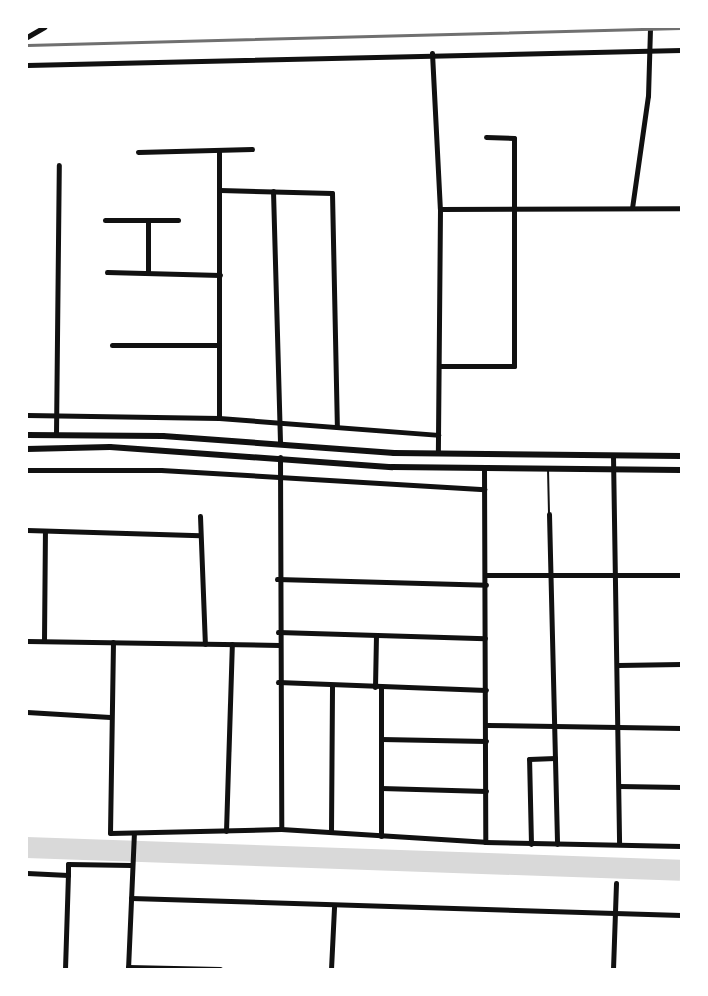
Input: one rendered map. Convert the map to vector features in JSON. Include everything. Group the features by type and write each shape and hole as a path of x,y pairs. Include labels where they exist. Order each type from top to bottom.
{"street":[{"path":"27,37 44,27"},
{"path":"632,208 650,51 650,27"},
{"path":"27,65 432,53 681,50"},
{"path":"432,53 440,209 437,467"},
{"path":"439,366 514,366 514,138 486,137"},
{"path":"138,152 252,149"},
{"path":"219,150 219,418"},
{"path":"56,434 60,165"},
{"path":"220,190 332,193 337,427"},
{"path":"273,191 280,423 277,579 280,829"},
{"path":"440,209 681,208"},
{"path":"105,220 178,220"},
{"path":"148,221 148,273"},
{"path":"107,272 220,276"},
{"path":"112,345 219,345"},
{"path":"27,415 219,418 438,435"},
{"path":"27,435 56,434 280,442 438,453 681,456"},
{"path":"27,448 280,457 437,467 681,470"},
{"path":"484,454 487,725 485,842"},
{"path":"613,456 618,574 619,844"},
{"path":"27,470 280,477 484,489"},
{"path":"549,514 557,844"},
{"path":"200,516 205,644"},
{"path":"27,530 200,535"},
{"path":"44,641 45,531"},
{"path":"485,575 681,575"},
{"path":"277,579 486,585"},
{"path":"278,632 485,638"},
{"path":"376,635 381,739 381,836"},
{"path":"27,641 279,645"},
{"path":"112,642 110,833 280,829 531,844 681,846"},
{"path":"226,831 232,644"},
{"path":"618,665 681,664"},
{"path":"278,682 332,686 486,690"},
{"path":"331,832 332,686"},
{"path":"27,712 110,717"},
{"path":"487,725 681,728"},
{"path":"381,739 486,741"},
{"path":"531,844 529,759 555,758"},
{"path":"619,786 681,787"},
{"path":"381,788 486,791"},
{"path":"134,834 128,968 220,969"},
{"path":"65,969 68,864 131,865"},
{"path":"27,873 68,875"},
{"path":"613,969 616,883"},
{"path":"131,898 334,907 681,915"},
{"path":"331,969 334,907"}],"lane":[{"path":"548,469 549,514"}],"shaded area":[{"path":"27,837 681,860 680,881 27,858"}],"railway":[{"path":"27,45 681,28"}]}
